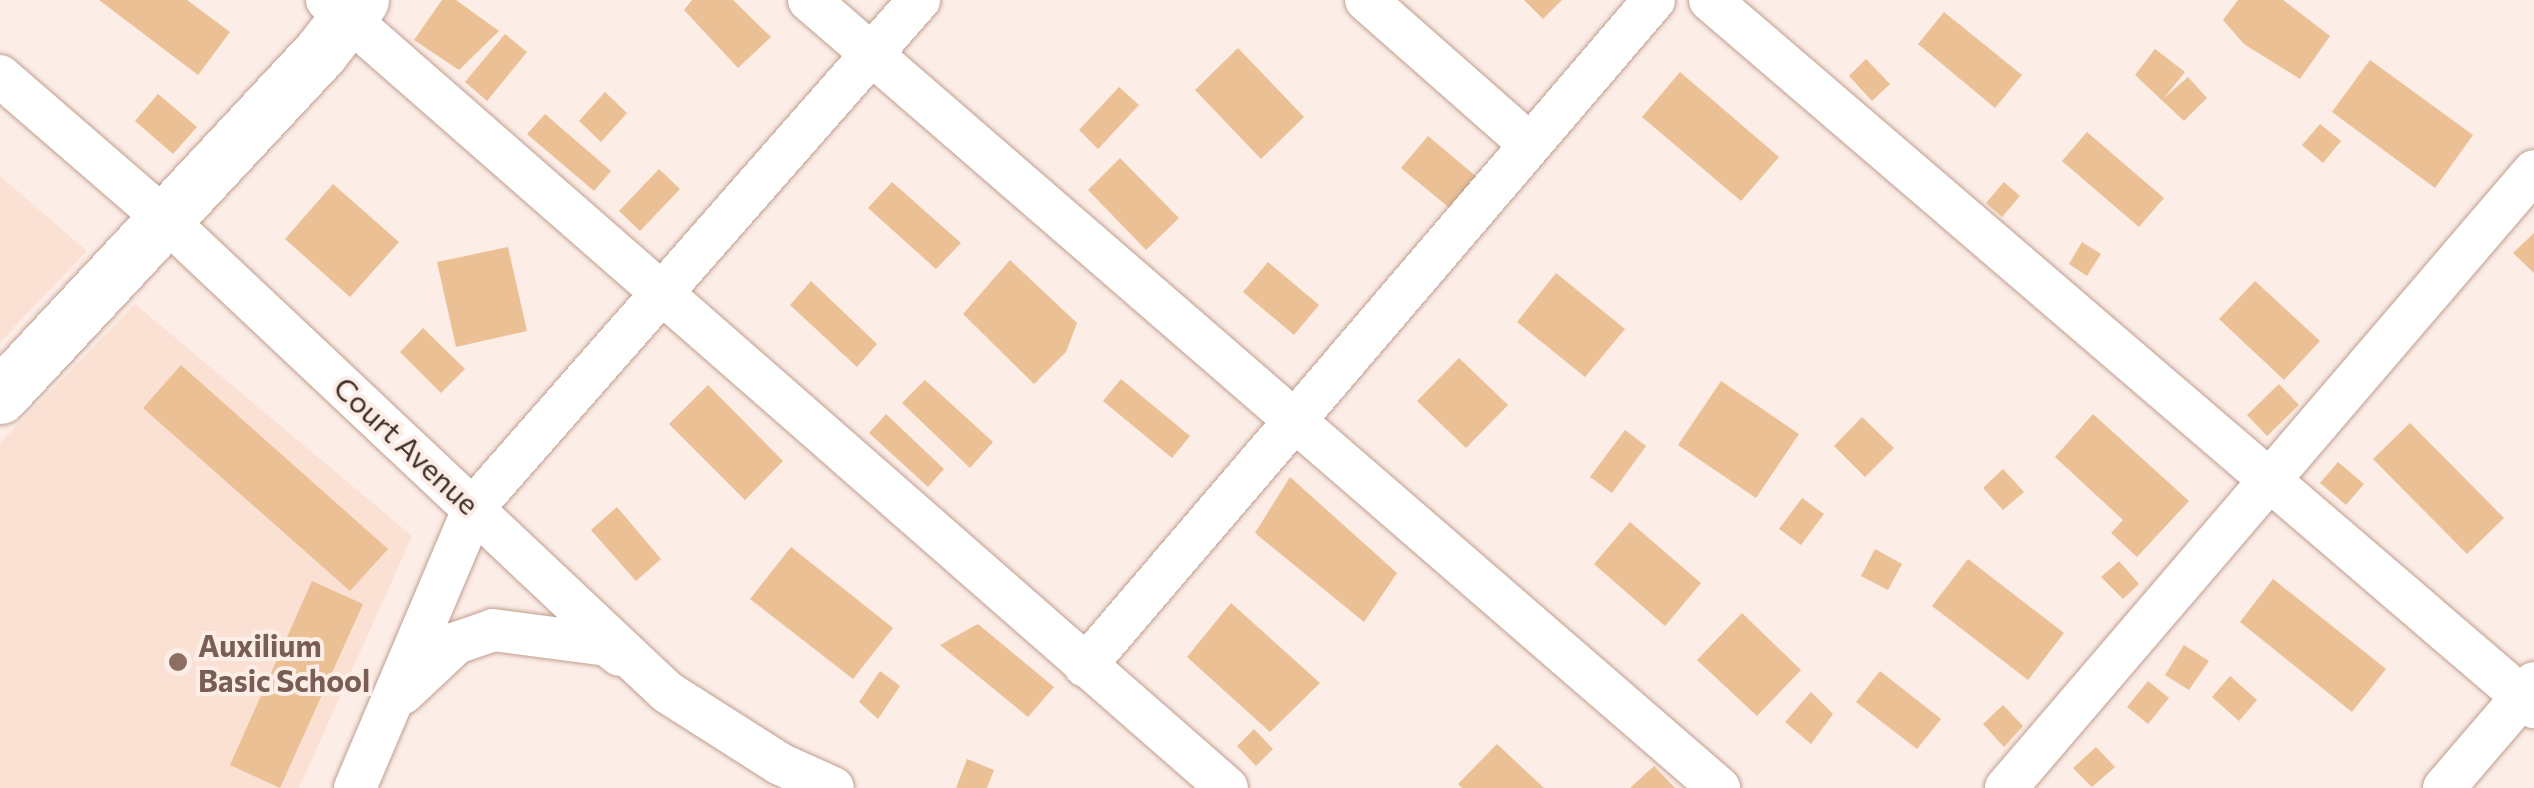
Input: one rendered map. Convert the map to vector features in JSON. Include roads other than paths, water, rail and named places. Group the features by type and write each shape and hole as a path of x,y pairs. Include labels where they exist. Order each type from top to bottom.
{"main road":[{"path":"0,396 166,220 346,6"}],"street":[{"path":"809,0 1720,788"},
{"path":"355,788 474,507 656,294 920,0"},
{"path":"1366,0 1528,143"},
{"path":"1085,666 1291,418 1654,0"},
{"path":"1710,0 2267,480 2530,696 2444,788"},
{"path":"346,6 656,294 1228,788"},
{"name":"Court Avenue","path":"0,76 166,220 667,692 780,764 833,788"},
{"path":"2006,788 2534,170"},
{"path":"391,704 456,643 493,630 607,645 667,692"}],"place":[{"name":"Auxilium Basic School","path":"178,662"}]}
